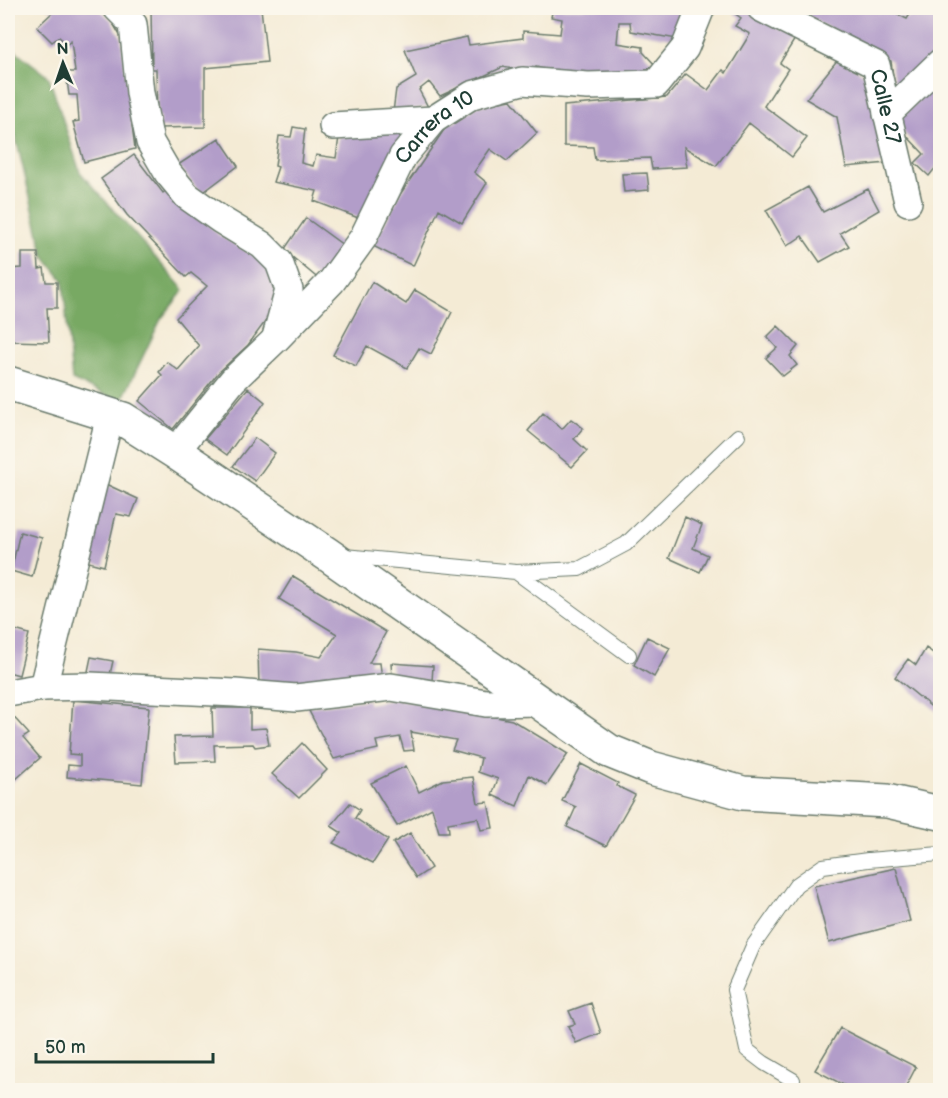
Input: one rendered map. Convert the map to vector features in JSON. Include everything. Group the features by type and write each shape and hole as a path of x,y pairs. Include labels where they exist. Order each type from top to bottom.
{"street":[{"path":"117,8 133,24 140,93 150,142 168,173 187,196 262,245 279,262 289,290 276,339"},
{"name":"Carrera 10","path":"175,452 233,380 332,281 363,238 403,156 433,120 472,95 522,81 588,86 656,84 685,48 701,8"},
{"name":"Calle 27","path":"761,8 797,16 876,65 908,202"},
{"path":"887,114 940,63"},
{"path":"333,126 433,120"},
{"path":"8,383 123,420 175,452 327,554 609,751 651,768 743,793 887,801 940,813"},
{"path":"43,687 110,416"},
{"path":"8,693 43,687 90,686 296,698 391,687 486,703 540,702"}],"lane":[{"path":"327,554 516,572 579,569 626,544 738,436"},
{"path":"516,572 629,655"},
{"path":"793,1080 747,1050 734,990 753,946 796,885 823,866 940,854"}],"green space":[{"path":"8,45 49,77 80,172 184,290 161,319 121,402 72,380 63,280 44,256 14,130 8,122"}],"building":[{"path":"46,8 98,8 111,20 121,37 135,149 84,162 73,122 79,121 77,95 69,95 66,72 75,72 71,41 67,44 59,37 52,42 37,27 54,11"},
{"path":"151,8 261,8 267,62 205,68 205,127 159,128 156,69 152,69"},
{"path":"553,8 685,8 682,30 677,39 631,31 630,22 619,22 617,43 643,47 643,52 656,66 620,79 556,72 536,67 534,73 503,67 440,96 429,82 419,90 428,107 393,112 396,89 416,77 405,50 467,37 469,45 523,38 523,31 560,34 562,19 551,17"},
{"path":"739,8 745,8 779,29 798,34 780,63 788,69 764,106 807,138 792,157 749,123 716,166 684,147 687,167 652,169 650,158 595,160 593,147 564,146 564,106 667,97 686,74 708,90 723,70 726,73 750,34 735,26 741,18 734,13"},
{"path":"812,8 884,8 907,19 914,8 940,8 940,54 898,95 891,61 808,17"},
{"path":"839,58 874,81 887,163 846,167 837,117 806,99"},
{"path":"940,77 940,162 929,176 915,163 924,154 904,133 900,119"},
{"path":"511,100 537,133 507,161 490,149 474,172 487,183 462,223 439,209 413,266 373,246 401,193 450,121 454,123 478,106"},
{"path":"293,127 305,129 301,163 313,166 316,155 336,158 339,137 403,130 404,143 361,219 314,201 317,191 273,182 278,167 275,166 279,136 291,137"},
{"path":"219,138 238,166 201,194 178,165"},
{"path":"134,155 163,193 170,187 220,236 269,264 280,285 276,307 248,345 218,373 173,429 139,401 162,375 159,372 167,362 178,370 199,346 176,318 207,286 191,273 186,277 127,215 101,179"},
{"path":"647,173 649,190 624,192 622,174"},
{"path":"808,187 823,212 868,189 879,210 840,233 849,246 820,262 802,236 787,246 766,210"},
{"path":"306,218 347,248 321,281 284,250"},
{"path":"22,253 38,253 39,269 44,268 46,282 57,282 57,308 47,308 49,342 8,341 8,269 22,268"},
{"path":"372,282 406,304 415,290 452,312 431,354 419,348 407,368 367,346 356,366 333,355"},
{"path":"778,326 798,346 790,356 797,365 783,376 766,358 777,348 767,337"},
{"path":"248,388 265,402 227,455 205,439"},
{"path":"543,413 562,429 571,419 583,428 574,439 587,451 572,467 528,431"},
{"path":"255,438 275,453 255,481 233,466"},
{"path":"97,480 138,499 131,517 116,514 104,566 77,559"},
{"path":"685,517 702,525 693,548 708,555 700,572 669,558"},
{"path":"20,532 42,538 32,577 11,571"},
{"path":"293,576 386,632 369,663 380,663 382,679 259,687 258,649 296,652 321,657 337,634 279,599"},
{"path":"8,628 29,634 19,675 8,672"},
{"path":"647,637 670,648 654,677 634,665"},
{"path":"926,648 940,658 940,714 895,677 908,659 916,665"},
{"path":"91,657 113,661 109,679 87,676"},
{"path":"391,663 433,666 432,682 392,677"},
{"path":"397,699 512,720 568,754 547,785 529,775 517,806 492,795 498,779 478,772 481,758 452,750 456,740 411,732 414,750 404,751 400,737 376,741 378,749 334,759 307,707 368,700 368,704"},
{"path":"73,700 149,707 142,784 67,777 68,765 80,766 80,755 69,754"},
{"path":"212,708 250,708 250,729 266,728 269,745 255,747 253,744 214,745 215,761 176,762 174,737 213,736"},
{"path":"8,713 29,734 23,738 40,758 8,786"},
{"path":"302,743 327,770 299,798 272,774"},
{"path":"581,764 618,783 617,786 635,795 606,846 567,827 576,807 562,801"},
{"path":"406,766 419,792 443,780 473,777 478,803 488,802 493,828 481,830 478,818 448,823 449,832 439,832 432,808 397,826 371,783"},
{"path":"350,803 360,810 355,818 388,840 373,863 333,843 342,833 331,826"},
{"path":"410,833 431,868 416,878 393,843"},
{"path":"896,868 910,921 829,943 814,886"},
{"path":"591,1003 601,1033 576,1043 568,1026 575,1024 569,1011"},
{"path":"840,1028 916,1067 904,1090 853,1090 815,1070"}]}
